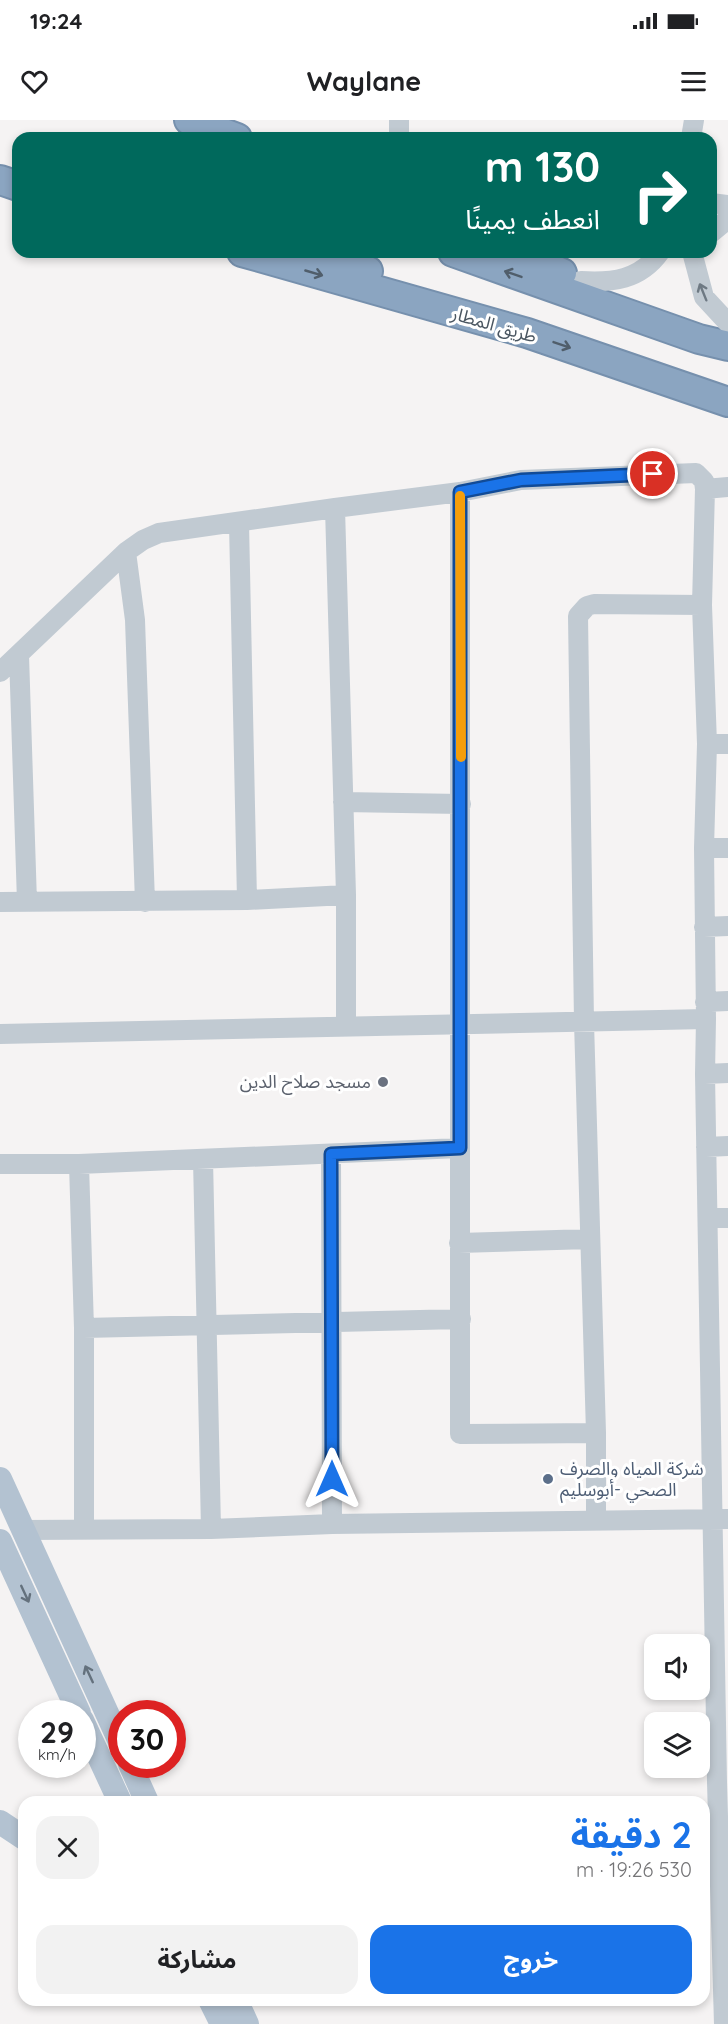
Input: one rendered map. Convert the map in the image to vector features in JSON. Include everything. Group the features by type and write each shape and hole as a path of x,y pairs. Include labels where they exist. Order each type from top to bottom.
{"highway":[{"path":"189,120 221,132"},
{"name":"طريق المطار","path":"264,258 526,333 728,402"},
{"path":"335,258 526,333"},
{"path":"470,258 699,339 728,346"},
{"path":"528,258 581,281 690,320 728,330"}],"main road":[{"path":"0,1479 108,1715"},
{"path":"0,1541 73,1700"},
{"path":"96,1758 108,1791"},
{"path":"136,1778 144,1796"},
{"path":"0,1822 18,1829"},
{"path":"0,1822 18,1834"},
{"path":"213,2006 222,2024"},
{"path":"239,2006 248,2024"}],"street":[{"path":"581,281 609,282 629,277 654,258"},
{"path":"694,258 704,297 728,323"},
{"path":"0,672 126,552 143,540 159,533 460,492 521,480 696,473 704,480 702,604 707,744 704,849 705,1074 706,1147 718,1218 724,2024"},
{"path":"705,489 728,487"},
{"path":"460,492 460,1434 596,1433"},
{"path":"335,508 346,895 345,1027"},
{"path":"239,523 247,900"},
{"path":"126,552 135,620 145,902"},
{"path":"596,1521 596,1433 584,1022 579,616 587,606 594,604 702,604"},
{"path":"19,655 27,902"},
{"path":"707,744 728,744"},
{"path":"343,802 461,804"},
{"path":"704,849 728,848"},
{"path":"0,902 247,900 346,895"},
{"path":"704,927 728,926"},
{"path":"0,1034 584,1022 705,1010 728,1001"},
{"path":"705,1074 728,1073"},
{"path":"706,1147 728,1146"},
{"path":"0,1164 79,1164 460,1148"},
{"path":"331,1154 332,1524"},
{"path":"203,1159 211,1529"},
{"path":"79,1164 84,1328 84,1530"},
{"path":"459,1243 589,1239"},
{"path":"84,1328 461,1319"},
{"path":"23,1530 211,1529 332,1524 720,1519"}],"slow traffic":[{"path":"460,496 461,757"}],"place":[{"name":"مسجد صلاح الدين","path":"383,1082"},
{"name":"شركة المياه والصرف الصحي -أبوسليم","path":"548,1479"}],"route":[{"path":"332,1479 331,1154 460,1148 460,492 521,480 653,474"}]}
